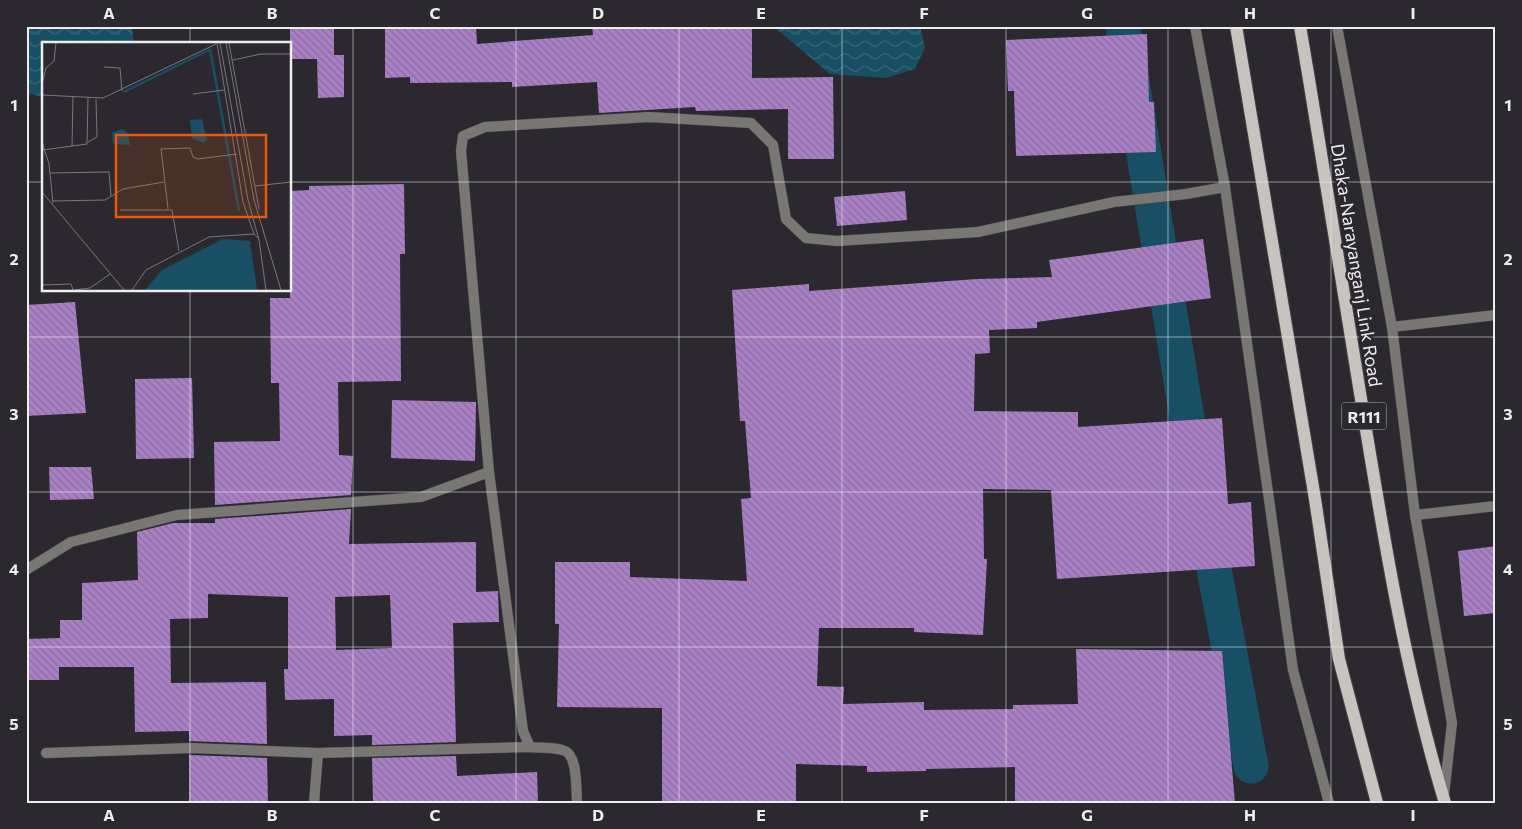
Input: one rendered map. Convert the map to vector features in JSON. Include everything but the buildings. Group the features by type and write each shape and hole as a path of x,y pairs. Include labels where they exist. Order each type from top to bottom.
{"main road":[{"path":"1236,26 1312,479 1339,659 1377,803"},
{"name":"Dhaka-Narayanganj Link Road","path":"1300,26 1381,520 1407,659 1445,801"}],"street":[{"path":"1195,26 1226,187 1294,670 1329,803"},
{"path":"1337,26 1392,327 1415,515 1452,723 1445,801"},
{"path":"530,747 523,730 489,472 461,151 463,136 485,127 649,117 751,124 773,145 786,219 806,238 829,241 978,232 1114,202 1186,194 1226,187"},
{"path":"1392,327 1496,315"},
{"path":"26,570 71,542 177,515 421,497 489,472"},
{"path":"1415,515 1496,506"},
{"path":"46,754 191,748 318,754 530,747 564,750 571,755 574,764 577,803"},
{"path":"314,803 318,754"}],"water":[{"path":"26,26 132,26 134,42 42,42 42,97 26,92"},
{"path":"773,26 920,26 925,47 915,69 886,78 830,74"}],"waterway":[{"path":"1123,26 1195,467"},
{"path":"1205,521 1251,766"}]}
